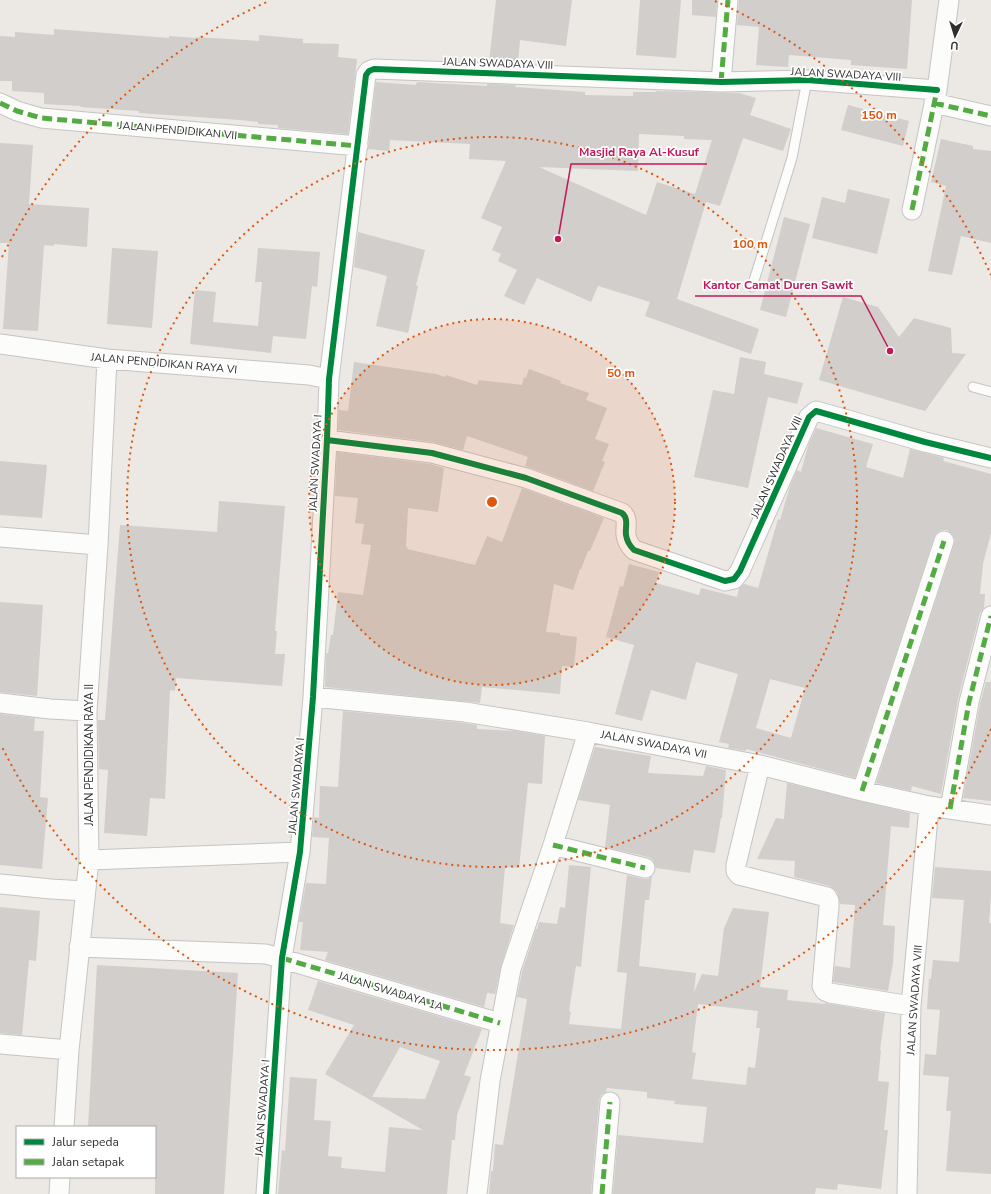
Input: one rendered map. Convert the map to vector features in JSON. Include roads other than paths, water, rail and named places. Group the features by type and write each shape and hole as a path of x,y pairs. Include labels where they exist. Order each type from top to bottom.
{"street":[{"path":"721,82 728,0"},
{"path":"912,210 935,96 949,0"},
{"name":"JALAN SWADAYA VIII","path":"329,379 366,75 369,71 374,69 721,82 807,80 935,96 991,116"},
{"name":"JALAN PENDIDIKAN VII","path":"0,103 17,111 41,118 358,146"},
{"name":"JALAN PENDIDIKAN RAYA VI","path":"0,344 107,358 329,379"},
{"name":"JALAN PENDIDIKAN RAYA II","path":"64,1126 69,1050 89,860 87,711 98,545 107,358"},
{"name":"JALAN SWADAYA I","path":"266,1194 282,958 300,852 313,697 329,379"},
{"name":"JALAN SWADAYA VIII","path":"327,440 432,453 548,485 625,515 627,520 626,536 629,544 634,550 725,581 734,579 740,571 810,417 816,411 925,442 991,458"},
{"path":"0,537 98,545"},
{"path":"862,791 944,541"},
{"path":"950,809 969,702 991,616"},
{"name":"JALAN SWADAYA VII","path":"313,697 464,712 588,732 760,765 862,791 929,806 991,815"},
{"path":"0,703 50,709 87,711"},
{"path":"477,1194 490,1081 511,969 553,844 588,732"},
{"path":"760,765 736,865 736,871 739,875 827,897 830,901 822,986 825,991 911,1006"},
{"name":"JALAN SWADAYA VIII","path":"907,1194 911,1006 929,806"},
{"path":"553,844 645,868"},
{"path":"89,860 300,852"},
{"path":"0,884 85,891"},
{"name":"JALAN SWADAYA 1A","path":"79,948 266,954 500,1024"},
{"path":"0,1044 69,1050"},
{"path":"602,1194 610,1102"},
{"path":"59,1194 60,1178"}],"lane":[{"path":"752,287 792,158 807,80"},
{"path":"973,388 991,392"}],"place":[{"name":"Masjid Raya Al-Kusuf","path":"558,239"},
{"name":"Kantor Camat Duren Sawit","path":"890,351"}]}
